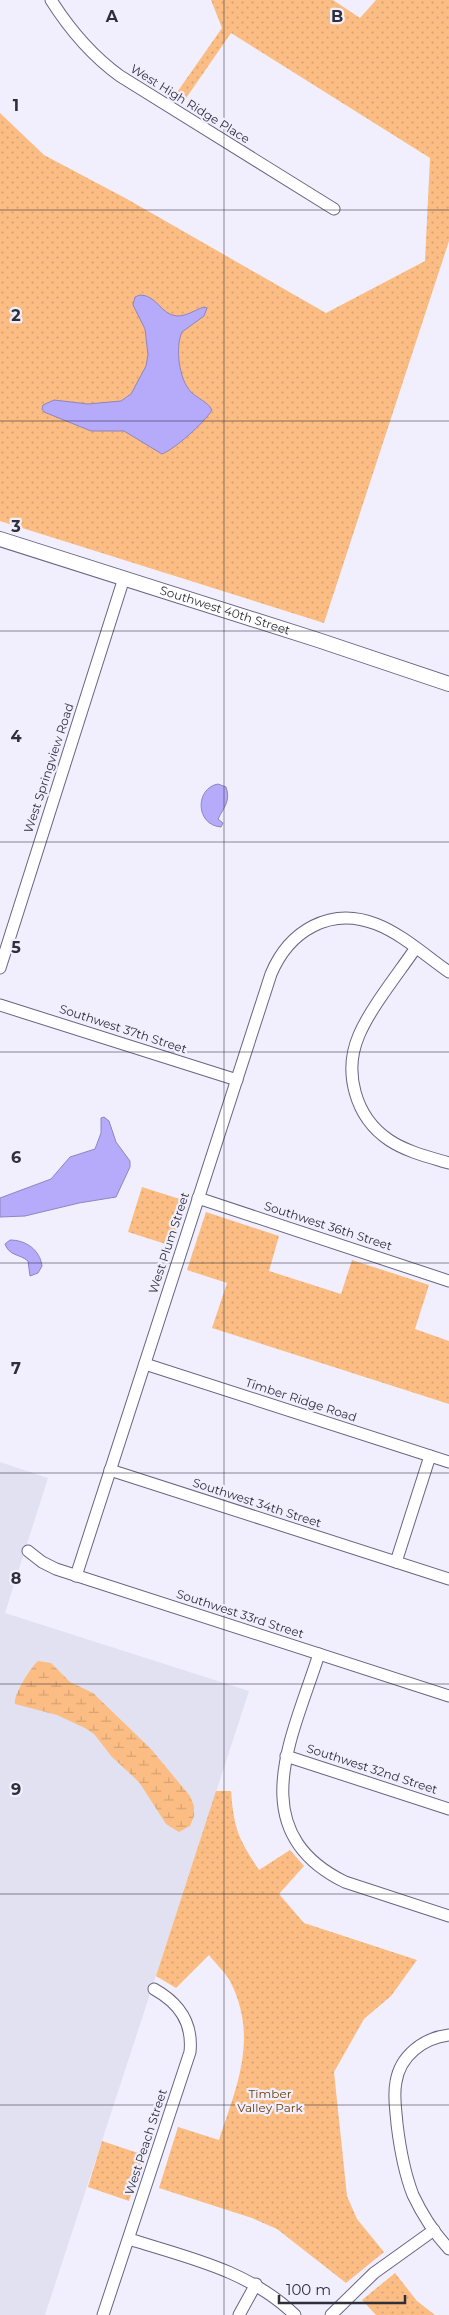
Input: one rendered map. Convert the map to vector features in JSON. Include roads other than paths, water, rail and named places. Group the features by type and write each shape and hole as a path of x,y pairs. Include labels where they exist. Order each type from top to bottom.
{"main road":[{"name":"Southwest 40th Street","path":"0,540 124,578 449,684"}],"street":[{"name":"West High Ridge Place","path":"51,0 68,25 89,50 120,76 334,209"},
{"name":"West Springview Road","path":"0,968 124,578"},
{"name":"West Plum Street","path":"76,1576 276,962 288,944 305,929 326,921 357,919 384,928 415,949"},
{"path":"449,972 415,949 364,1024 356,1043 351,1070 354,1090 360,1107 374,1128 387,1139 403,1148 449,1163"},
{"name":"Southwest 37th Street","path":"0,1005 237,1080"},
{"name":"Southwest 36th Street","path":"198,1198 449,1281"},
{"name":"Timber Ridge Road","path":"145,1364 449,1462"},
{"path":"396,1562 430,1456"},
{"name":"Southwest 34th Street","path":"110,1470 449,1579"},
{"name":"Southwest 33rd Street","path":"28,1551 42,1562 76,1576 449,1696"},
{"path":"319,1654 286,1756 282,1781 284,1811 294,1837 311,1859 322,1869 345,1882 449,1916"},
{"name":"Southwest 32nd Street","path":"286,1756 449,1809"},
{"name":"West Peach Street","path":"103,2315 188,2061 191,2043 186,2020 179,2007 169,1997 154,1988"},
{"path":"449,2035 436,2037 417,2047 402,2064 396,2082 395,2093 399,2145 407,2179 414,2196 434,2230 449,2249"},
{"path":"331,2315 374,2273 434,2230"},
{"path":"128,2238 229,2272 256,2284 276,2297 295,2315"},
{"path":"239,2315 256,2284"}],"park label":[{"name":"Timber Valley Park","path":"270,2101"}]}
